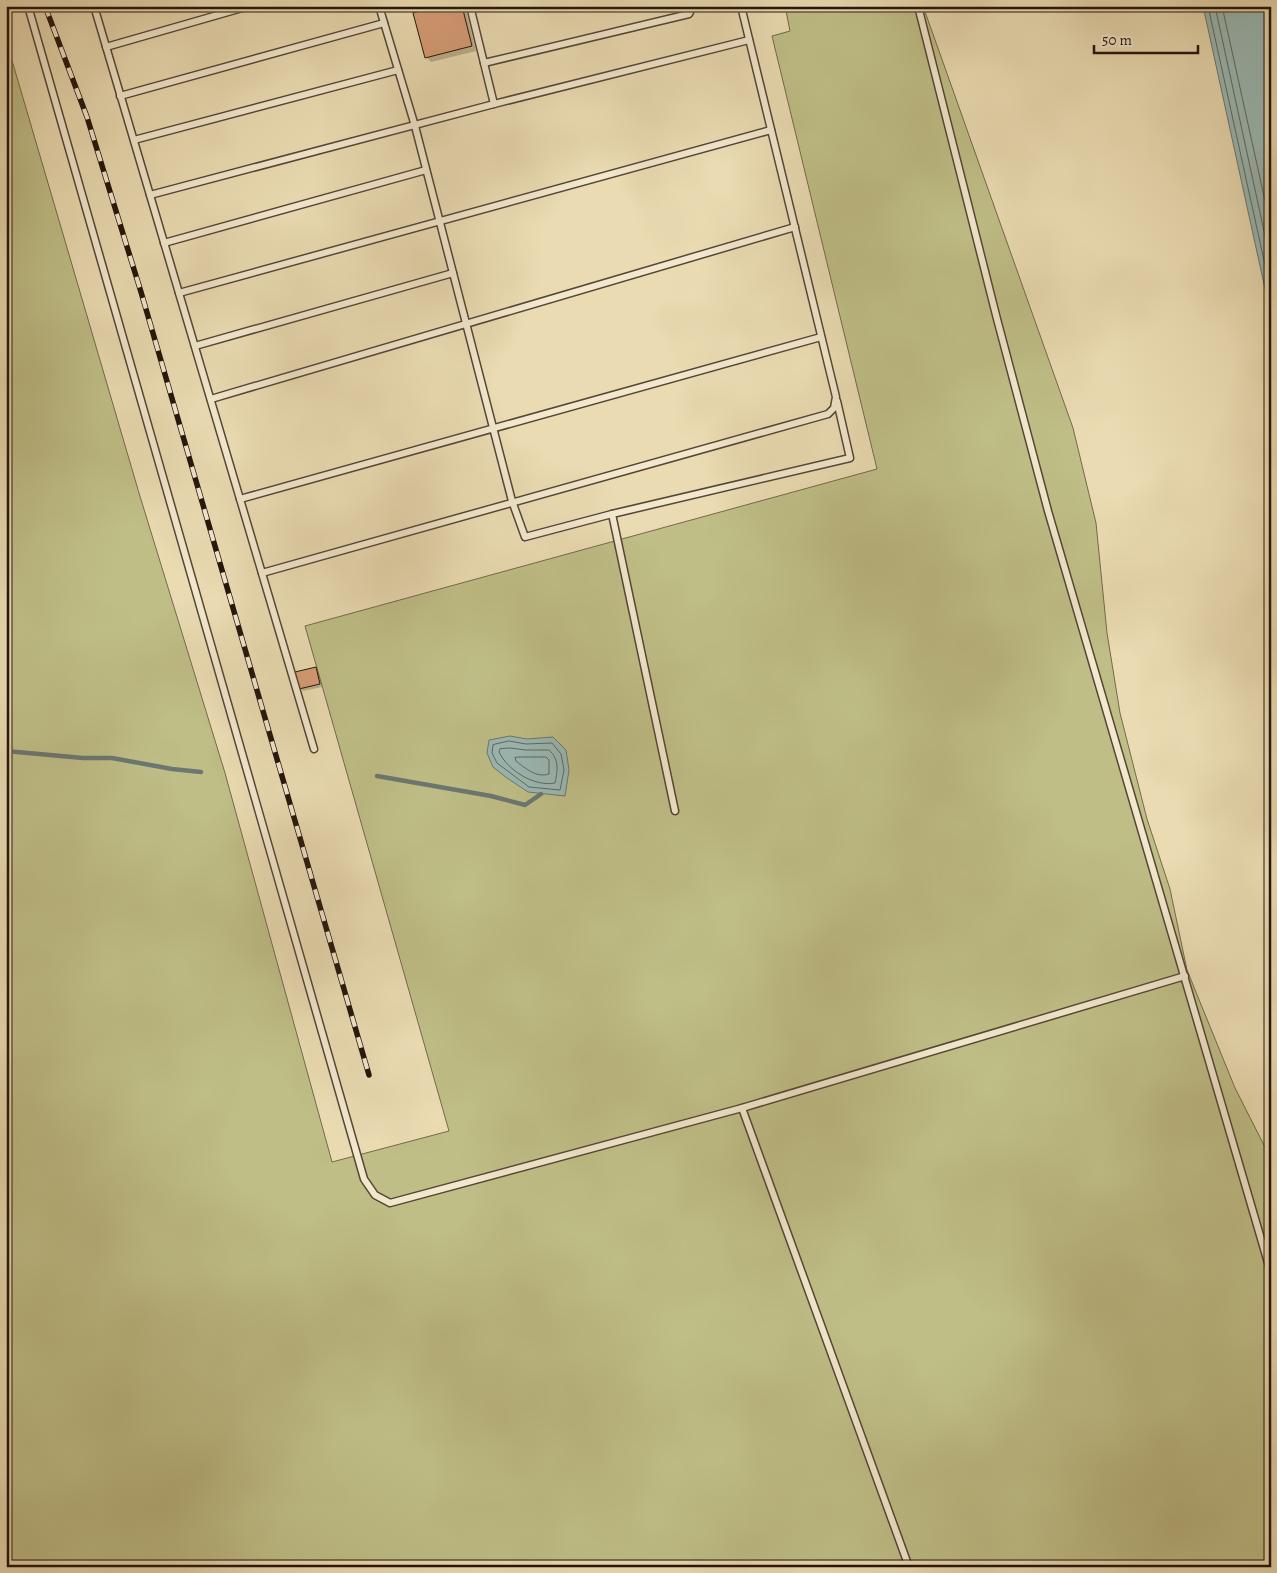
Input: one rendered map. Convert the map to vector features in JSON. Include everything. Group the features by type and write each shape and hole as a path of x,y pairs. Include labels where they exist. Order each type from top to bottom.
{"lane":[{"path":"28,6 364,1179 375,1195 390,1203 742,1108 1185,976"},
{"path":"94,6 314,750"},
{"path":"106,47 249,6"},
{"path":"379,6 415,126 512,501 525,536 850,458 741,6"},
{"path":"470,6 494,104"},
{"path":"484,63 689,14 693,6"},
{"path":"918,6 997,319 1048,511 1271,1273"},
{"path":"120,96 384,23"},
{"path":"150,195 494,104 749,40"},
{"path":"134,140 398,70"},
{"path":"179,293 771,130"},
{"path":"164,242 426,170"},
{"path":"211,399 795,227"},
{"path":"195,346 454,274"},
{"path":"240,499 821,337"},
{"path":"262,573 512,501 828,414 834,408 836,397"},
{"path":"612,514 675,811"},
{"path":"742,1108 909,1567"}],"shaded area":[{"path":"785,6 923,6 1073,428 1096,523 1107,633 1120,713 1147,819 1170,889 1187,970 1235,1088 1271,1159 1271,1567 6,1567 6,40 139,493 225,773 332,1162 449,1131 305,626 877,469 772,36 790,31"}],"water":[{"path":"1203,6 1271,6 1271,316"},
{"path":"510,736 527,739 553,737 566,750 569,770 565,796 528,792 493,767 487,753 489,740"}],"building":[{"path":"412,6 439,6 413,13"},
{"path":"439,6 462,6 472,46 425,58 413,13"},
{"path":"316,667 320,684 299,689 295,672"}],"waterway":[{"path":"6,751 83,758 112,758 172,769 201,772"},
{"path":"377,776 491,796 525,805 541,794"}],"railway":[{"path":"45,6 87,117 141,292 369,1075"}]}
